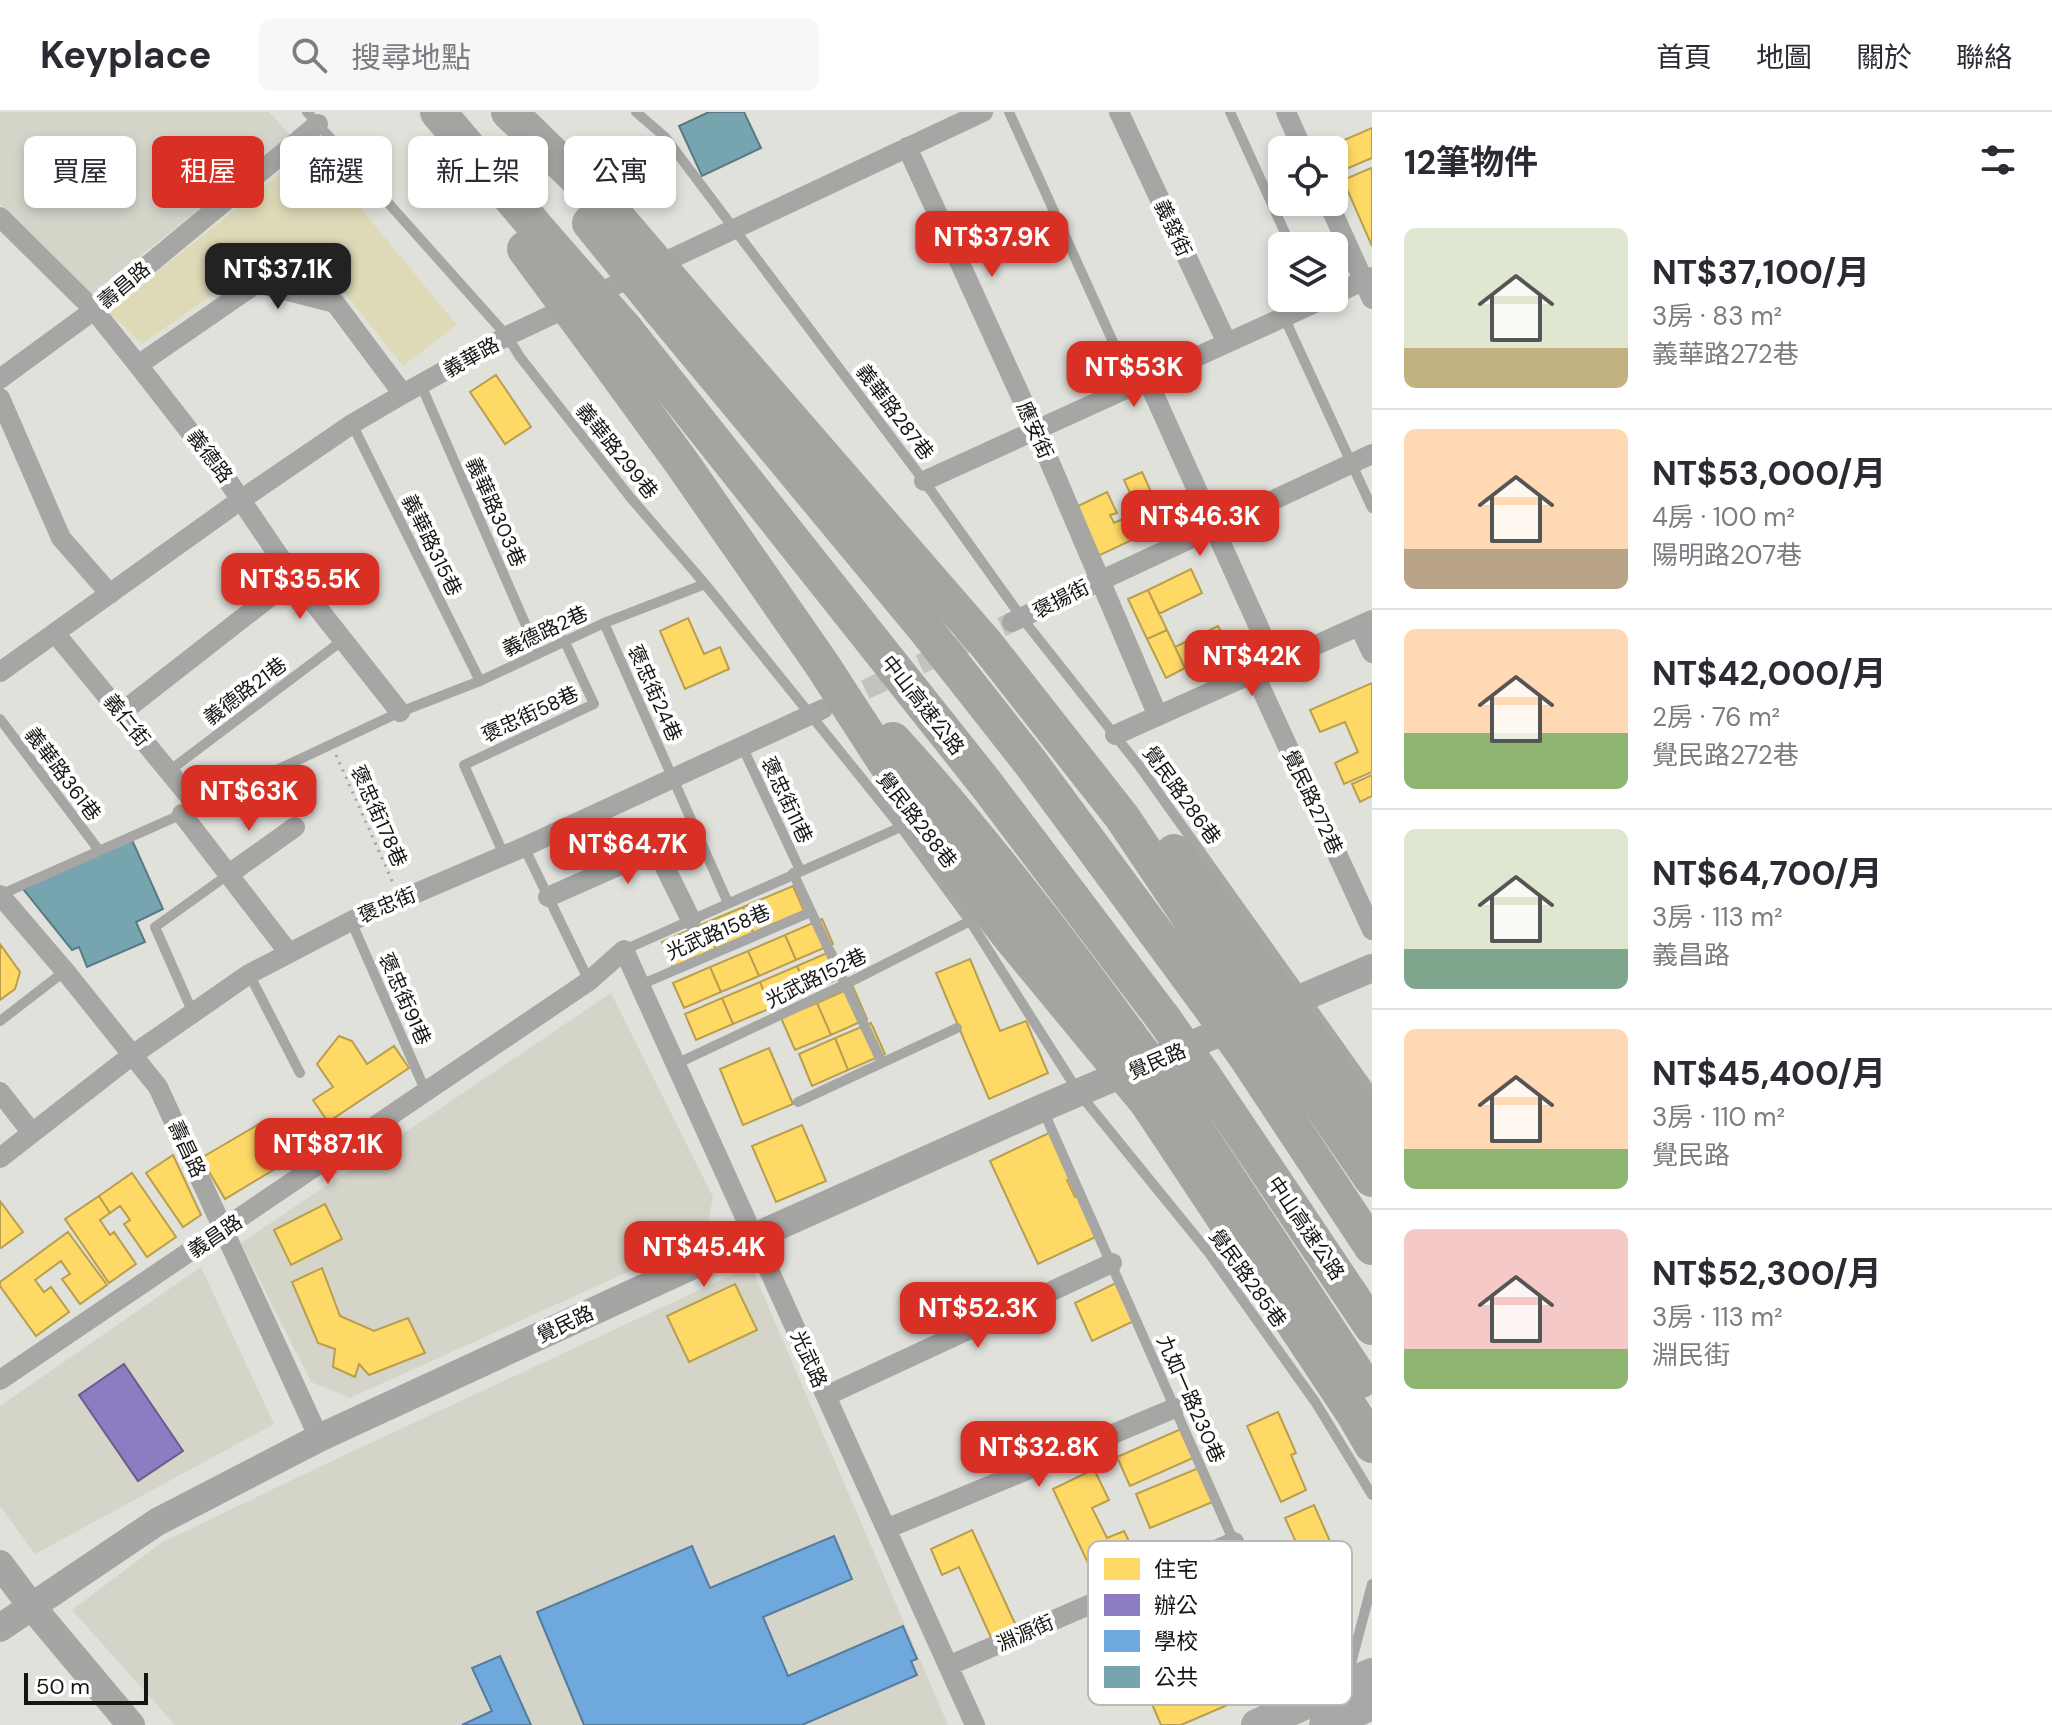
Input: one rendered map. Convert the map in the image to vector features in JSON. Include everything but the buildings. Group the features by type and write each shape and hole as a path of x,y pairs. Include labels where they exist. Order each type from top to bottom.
{"highway":[{"name":"中山高速公路","path":"436,112 610,337 986,784 1163,1018 1372,1327"},
{"path":"499,112 603,219"},
{"path":"509,112 675,306 1021,750 1234,985 1282,1030 1372,1130"},
{"path":"675,306 1007,628 1052,702 1140,805 1234,985 1282,1030 1372,1179"},
{"path":"610,337 682,463 821,663 935,839 1011,938 1115,1040 1372,1396"},
{"path":"1282,1030 1372,1247"},
{"path":"1158,1096 1372,1445"}],"main road":[{"path":"1257,1725 1372,1704"}],"street":[{"name":"義華路","path":"0,672 352,424 507,336 983,112"},
{"name":"義發街","path":"1119,112 1227,343"},
{"path":"1286,112 1297,136"},
{"name":"壽昌路","path":"0,379 94,310 312,118"},
{"name":"應安街","path":"907,147 1036,430 1158,716"},
{"path":"1335,216 1369,285 1348,291"},
{"name":"義德路","path":"0,217 94,310 242,499 294,578 400,712"},
{"path":"138,365 257,283 335,303 412,390"},
{"path":"924,481 1294,312"},
{"path":"1140,382 1214,527 1275,663"},
{"path":"0,398 61,538 110,594"},
{"name":"褒揚街","path":"1007,628 1100,580 1372,454"},
{"path":"121,713 294,578"},
{"path":"1115,735 1365,623 1372,653"},
{"name":"義仁街","path":"55,633 169,771 229,874 289,953"},
{"name":"覺民路272巷","path":"1254,673 1372,930"},
{"name":"褒忠街","path":"0,1158 131,1056 249,974 351,921 524,847 816,711"},
{"path":"229,874 295,827"},
{"path":"548,897 656,849 691,920"},
{"name":"壽昌路","path":"0,895 158,1087 319,1438"},
{"name":"義昌路","path":"0,1380 589,981 624,950"},
{"name":"光武路","path":"624,950 975,1725"},
{"name":"覺民路","path":"0,1628 157,1522 319,1438 1042,1108 1079,1093 1282,1030 1372,968"},
{"path":"0,1092 32,1133"},
{"path":"826,1396 1112,1263"},
{"path":"886,1529 1175,1408"},
{"path":"0,1564 131,1725"},
{"name":"淵源街","path":"948,1666 1088,1605"}],"lane":[{"name":"義華路287巷","path":"636,112 665,137 924,481 1007,628"},
{"path":"1009,112 1140,382"},
{"path":"1230,112 1285,232"},
{"name":"義華路299巷","path":"312,118 507,336 520,357 630,497 705,584"},
{"path":"1284,317 1372,508"},
{"name":"義華路303巷","path":"412,390 538,653"},
{"name":"義華路315巷","path":"352,424 480,681"},
{"name":"義德路2巷","path":"332,744 400,712 480,681 564,640 705,584"},
{"name":"覺民路288巷","path":"705,584 816,711 970,921 1079,1093"},
{"name":"褒忠街24巷","path":"604,623 728,903"},
{"name":"覺民路286巷","path":"1007,628 1115,735 1282,1030 1372,1092"},
{"name":"義德路21巷","path":"169,771 343,639"},
{"name":"褒忠街58巷","path":"504,855 464,765 594,704 564,640"},
{"name":"義華路361巷","path":"0,719 98,849"},
{"name":"義華路361巷","path":"0,895 332,744"},
{"name":"褒忠街11巷","path":"742,746 811,912 882,1063"},
{"path":"624,950 901,827"},
{"path":"524,847 589,981"},
{"path":"193,1013 155,927 229,874"},
{"name":"光武路158巷","path":"640,985 811,912"},
{"name":"褒忠街91巷","path":"351,921 426,1092"},
{"name":"光武路152巷","path":"676,1064 846,984 970,921"},
{"path":"0,1021 65,971"},
{"path":"249,974 300,1073"},
{"path":"798,1102 957,1028"},
{"name":"覺民路285巷","path":"1079,1093 1209,1253 1316,1403 1372,1495"},
{"name":"九如一路230巷","path":"1042,1108 1234,1541"},
{"path":"1359,1680 1372,1584"}],"path":[{"name":"褒忠街178巷","path":"332,744 400,900"}],"shaded area":[{"path":"0,112 269,112 291,136 280,136 280,145 264,157 264,136 152,136 152,208 200,208 91,295 0,204"},
{"path":"280,174 280,208 361,208 457,325 403,366 339,286 254,266 142,344 108,311 237,208 264,208 264,187"},
{"path":"611,993 713,1197 705,1237 350,1398 311,1382 241,1243"},
{"path":"751,1266 948,1725 175,1725 72,1610 161,1543"},
{"path":"201,1267 274,1424 35,1554 0,1506 0,1406"}],"tunnel":[{"path":"838,702 1012,622"}]}
